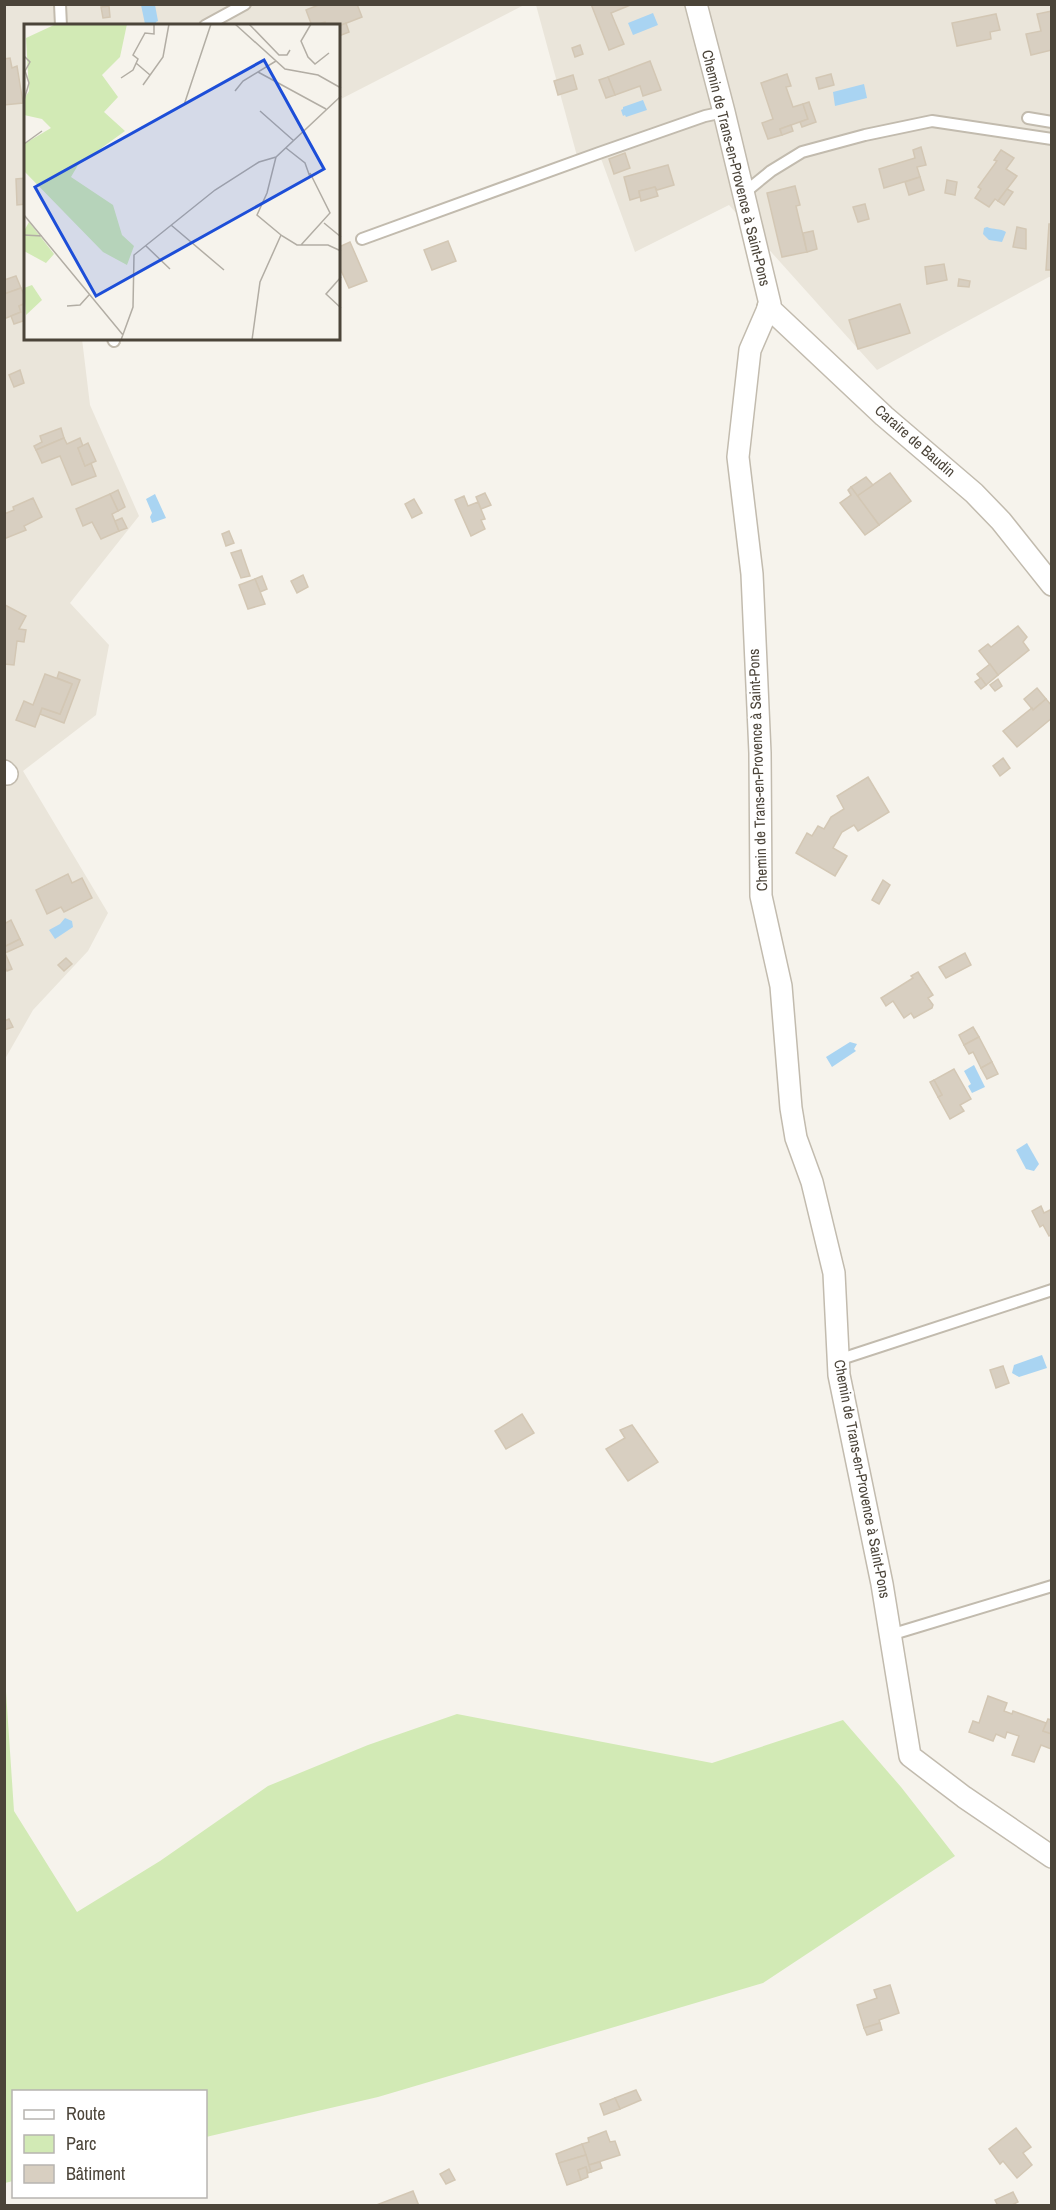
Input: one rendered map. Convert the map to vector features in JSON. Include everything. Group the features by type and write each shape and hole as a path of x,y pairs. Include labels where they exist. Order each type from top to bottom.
{"street":[{"name":"Chemin de Trans-en-Provence à Saint-Pons","path":"696,4 770,304 750,350 738,457 752,574 760,753 761,896 781,986 791,1108 796,1138 812,1182 834,1273 839,1375 890,1635 910,1756 964,1797 1052,1857"},
{"name":"Caraire de Baudin","path":"768,307 884,416 974,493 1052,585"}],"lane":[{"path":"60,4 61,24"},
{"path":"209,24 245,4"},
{"path":"362,239 609,149 705,116 724,112"},
{"path":"1028,118 1052,122"},
{"path":"744,193 771,171 802,152 865,135 932,121 1052,139"},
{"path":"838,1360 1052,1290"},
{"path":"890,1635 1052,1586"}],"shaded area":[{"path":"5,5 524,5 340,99 340,24 24,24 24,340 82,340 90,405 139,516 70,603 109,645 96,715 23,771 108,913 88,951 33,1010 5,1059"},
{"path":"536,5 1051,5 1051,277 877,370 729,205 635,252 599,153 577,156"}],"green space":[{"path":"4,1662 14,1811 77,1912 160,1861 268,1786 368,1745 457,1714 712,1763 843,1720 901,1787 955,1856 763,1983 378,2097 207,2137 207,2090 12,2090 12,2181 5,2183"}],"water":[{"path":"141,5 155,5 158,21 156,24 145,24"},
{"path":"653,13 658,25 633,35 628,23"},
{"path":"864,84 867,98 835,106 833,92"},
{"path":"643,100 647,110 623,116 621,110 623,107"},
{"path":"984,228 1006,232 1002,242 989,240 983,234"},
{"path":"155,494 166,518 152,523 150,517 152,513 146,499"},
{"path":"65,918 72,921 73,927 55,939 49,930"},
{"path":"850,1042 857,1044 854,1049 856,1051 832,1067 826,1057"},
{"path":"974,1065 985,1087 972,1093 968,1086 971,1084 964,1071"},
{"path":"1027,1143 1039,1164 1034,1171 1026,1169 1016,1150"},
{"path":"1042,1355 1047,1368 1019,1377 1012,1373 1014,1365"}],"building":[{"path":"321,4 357,4 362,17 340,26 326,24 325,22 311,24 306,10"},
{"path":"591,4 633,4 611,13 624,44 609,50"},
{"path":"109,6 110,17 103,18 101,7"},
{"path":"1052,11 1052,50 1031,55 1026,34 1041,31 1037,14"},
{"path":"996,14 1000,30 990,32 991,39 957,46 952,23"},
{"path":"346,23 349,32 340,36 340,26"},
{"path":"580,45 583,54 575,57 572,48"},
{"path":"10,58 12,68 17,66 23,103 4,105 4,59"},
{"path":"650,61 661,90 643,96 640,86 615,95 608,77"},
{"path":"787,74 791,86 786,87 793,107 803,104 808,119 780,129 782,135 768,139 762,123 773,119 761,83"},
{"path":"831,74 834,85 819,89 816,78"},
{"path":"573,75 577,89 558,95 554,81"},
{"path":"608,77 615,95 606,98 599,80"},
{"path":"809,102 816,122 802,127 800,122 808,119 803,104"},
{"path":"791,125 793,131 782,135 780,129"},
{"path":"921,147 926,165 917,167 920,177 884,188 879,169 915,158 913,150"},
{"path":"1001,150 1014,158 1006,169 1017,176 998,201 995,199 989,207 975,198 981,189 978,187 997,161 994,160"},
{"path":"625,153 630,168 614,174 609,159"},
{"path":"668,165 674,185 657,190 655,187 639,191 640,197 630,200 624,177"},
{"path":"920,177 924,190 909,195 905,182"},
{"path":"24,178 24,204 17,205 16,179"},
{"path":"947,180 957,182 955,195 945,193"},
{"path":"795,186 800,205 796,206 807,252 782,257 767,193"},
{"path":"655,187 658,196 641,201 639,191"},
{"path":"1007,189 1013,192 1004,205 998,201"},
{"path":"865,204 869,219 858,222 853,207"},
{"path":"1049,224 1052,224 1052,270 1046,270"},
{"path":"1017,227 1026,229 1026,249 1013,247"},
{"path":"813,231 817,249 807,252 803,233"},
{"path":"448,241 456,261 432,270 424,250"},
{"path":"350,242 367,281 349,288 340,268 340,247"},
{"path":"944,264 947,280 927,284 925,267"},
{"path":"16,276 21,288 5,294 4,280"},
{"path":"959,279 970,281 969,287 958,286"},
{"path":"21,288 24,304 19,306 21,312 4,319 4,294"},
{"path":"24,304 24,321 14,324 11,316 21,312 19,306"},
{"path":"900,304 910,333 858,349 849,320"},
{"path":"20,370 24,383 14,387 9,375"},
{"path":"61,428 64,438 36,450 34,446 42,442 40,436"},
{"path":"64,438 67,444 80,438 83,446 78,448 85,466 91,463 96,476 72,485 60,456 42,463 36,450"},
{"path":"88,443 96,461 85,466 78,448"},
{"path":"890,473 911,501 879,525 857,496"},
{"path":"866,477 873,485 857,496 851,487"},
{"path":"851,487 879,525 865,535 840,503 851,495 848,490"},
{"path":"118,490 125,507 118,511 110,494"},
{"path":"485,493 491,505 481,509 476,497"},
{"path":"110,494 118,511 112,514 119,531 101,539 92,522 83,526 76,509"},
{"path":"464,496 468,506 478,502 485,519 481,520 485,529 471,536 455,500"},
{"path":"33,498 42,517 24,526 26,530 4,539 4,514"},
{"path":"414,499 422,513 412,518 405,504"},
{"path":"122,518 127,528 119,531 115,521"},
{"path":"229,531 234,543 226,546 222,534"},
{"path":"241,550 250,576 241,578 231,553"},
{"path":"303,575 308,587 297,593 291,581"},
{"path":"262,576 267,589 260,592 255,579"},
{"path":"255,579 265,604 248,609 239,585"},
{"path":"5,605 26,616 19,629 26,630 24,642 17,641 14,665 4,664"},
{"path":"1018,626 1027,637 1023,642 1029,650 998,675 979,651 988,644 991,647"},
{"path":"990,664 998,675 986,685 977,674"},
{"path":"59,672 80,680 64,723 40,714 42,708 60,714 72,684 57,678"},
{"path":"45,674 72,684 60,714 42,708 35,727 16,720 24,701 33,705"},
{"path":"981,678 986,685 981,689 975,682"},
{"path":"998,679 1002,686 995,691 990,685"},
{"path":"1037,688 1046,699 1033,710 1024,699"},
{"path":"1046,699 1052,706 1052,718 1017,747 1003,731"},
{"path":"1003,758 1010,768 1000,776 993,766"},
{"path":"868,777 889,812 858,831 854,825 842,832 833,848 847,856 835,876 796,853 807,833 812,836 818,826 824,829 831,817 844,809 837,796"},
{"path":"68,874 72,883 82,878 92,898 64,912 61,907 47,914 36,890"},
{"path":"883,880 890,885 879,904 872,900"},
{"path":"11,920 20,939 4,947 4,924"},
{"path":"20,939 23,945 5,953 12,969 7,971 4,966 4,947"},
{"path":"965,953 971,965 946,978 939,967"},
{"path":"66,958 72,964 64,971 58,965"},
{"path":"918,972 933,995 928,998 933,1005 932,1008 914,1018 911,1013 904,1018 893,1001 886,1006 881,998 913,978 911,976"},
{"path":"9,1019 13,1027 4,1030 4,1021"},
{"path":"973,1027 979,1037 964,1045 959,1035"},
{"path":"979,1037 992,1062 981,1068 973,1052 969,1054 964,1045"},
{"path":"992,1062 998,1074 987,1079 981,1068"},
{"path":"954,1069 971,1099 960,1105 964,1111 950,1119 938,1097 942,1095 934,1080"},
{"path":"934,1080 942,1095 938,1097 930,1082"},
{"path":"1041,1206 1044,1213 1052,1209 1052,1234 1049,1236 1043,1225 1040,1227 1032,1211"},
{"path":"1003,1366 1009,1383 996,1388 990,1370"},
{"path":"522,1414 534,1433 506,1449 495,1431"},
{"path":"632,1425 658,1462 628,1481 606,1449 625,1438 620,1430"},
{"path":"988,1696 1007,1703 1004,1711 1012,1714 1013,1711 1046,1723 1043,1731 1052,1734 1051,1749 1041,1745 1034,1762 1012,1755 1019,1736 1007,1732 1005,1738 996,1734 993,1741 969,1732 973,1721 979,1723"},
{"path":"1048,1719 1052,1720 1052,1734 1043,1731"},
{"path":"890,1985 899,2013 864,2028 857,2005 877,1998 874,1990"},
{"path":"880,2023 882,2030 867,2035 864,2028"},
{"path":"636,2090 641,2100 620,2109 615,2098"},
{"path":"615,2098 620,2109 604,2115 600,2104"},
{"path":"1016,2128 1031,2147 1023,2153 1032,2165 1017,2178 1003,2161 1000,2164 989,2149"},
{"path":"606,2131 610,2142 615,2141 620,2155 589,2165 582,2144 589,2142 588,2138"},
{"path":"582,2144 586,2155 559,2163 556,2154"},
{"path":"586,2155 591,2172 588,2173 586,2167 578,2170 581,2180 567,2185 559,2163"},
{"path":"600,2162 602,2168 591,2172 589,2165"},
{"path":"586,2167 588,2177 581,2180 578,2170"},
{"path":"449,2169 455,2180 446,2184 440,2174"},
{"path":"413,2191 419,2206 374,2206"},
{"path":"1013,2192 1018,2202 1010,2206 998,2206 995,2200"}]}
